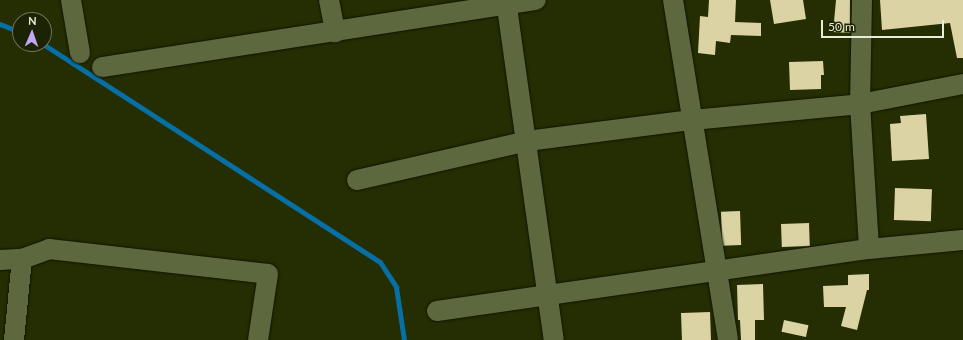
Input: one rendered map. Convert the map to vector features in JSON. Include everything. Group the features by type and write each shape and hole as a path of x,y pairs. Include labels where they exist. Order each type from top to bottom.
{"street":[{"path":"71,0 80,53"},
{"path":"329,0 335,32"},
{"path":"102,67 335,32 506,2 536,0"},
{"path":"673,0 728,340"},
{"path":"862,0 860,104 869,249"},
{"path":"506,2 549,295 554,340"},
{"path":"357,180 527,141 692,120 860,104 963,84"},
{"path":"436,311 869,249 963,240"},
{"path":"0,260 22,259 49,249 268,274 258,340"},
{"path":"14,340 22,259"}],"building":[{"path":"709,0 736,0 735,22 761,23 761,36 731,35 730,43 716,41 715,55 698,53 700,16 708,17"},
{"path":"770,0 803,0 806,19 774,24"},
{"path":"836,0 850,0 850,33 833,32"},
{"path":"880,0 963,0 963,58 957,58 950,23 882,30"},
{"path":"823,61 824,75 821,75 821,89 790,90 789,62"},
{"path":"926,114 929,159 892,161 890,124 901,123 900,116"},
{"path":"895,188 932,189 931,221 894,220"},
{"path":"740,211 741,245 722,246 721,212"},
{"path":"809,223 810,246 782,247 781,224"},
{"path":"869,274 869,290 867,290 857,330 841,326 846,307 824,307 823,286 848,285 848,275"},
{"path":"763,284 764,320 755,320 755,340 741,340 740,320 738,320 737,285"},
{"path":"710,312 711,340 682,340 681,313"},
{"path":"784,320 808,325 806,337 782,332"}],"waterway":[{"path":"0,24 12,29"},
{"path":"52,50 380,262 396,287 404,340"}]}
